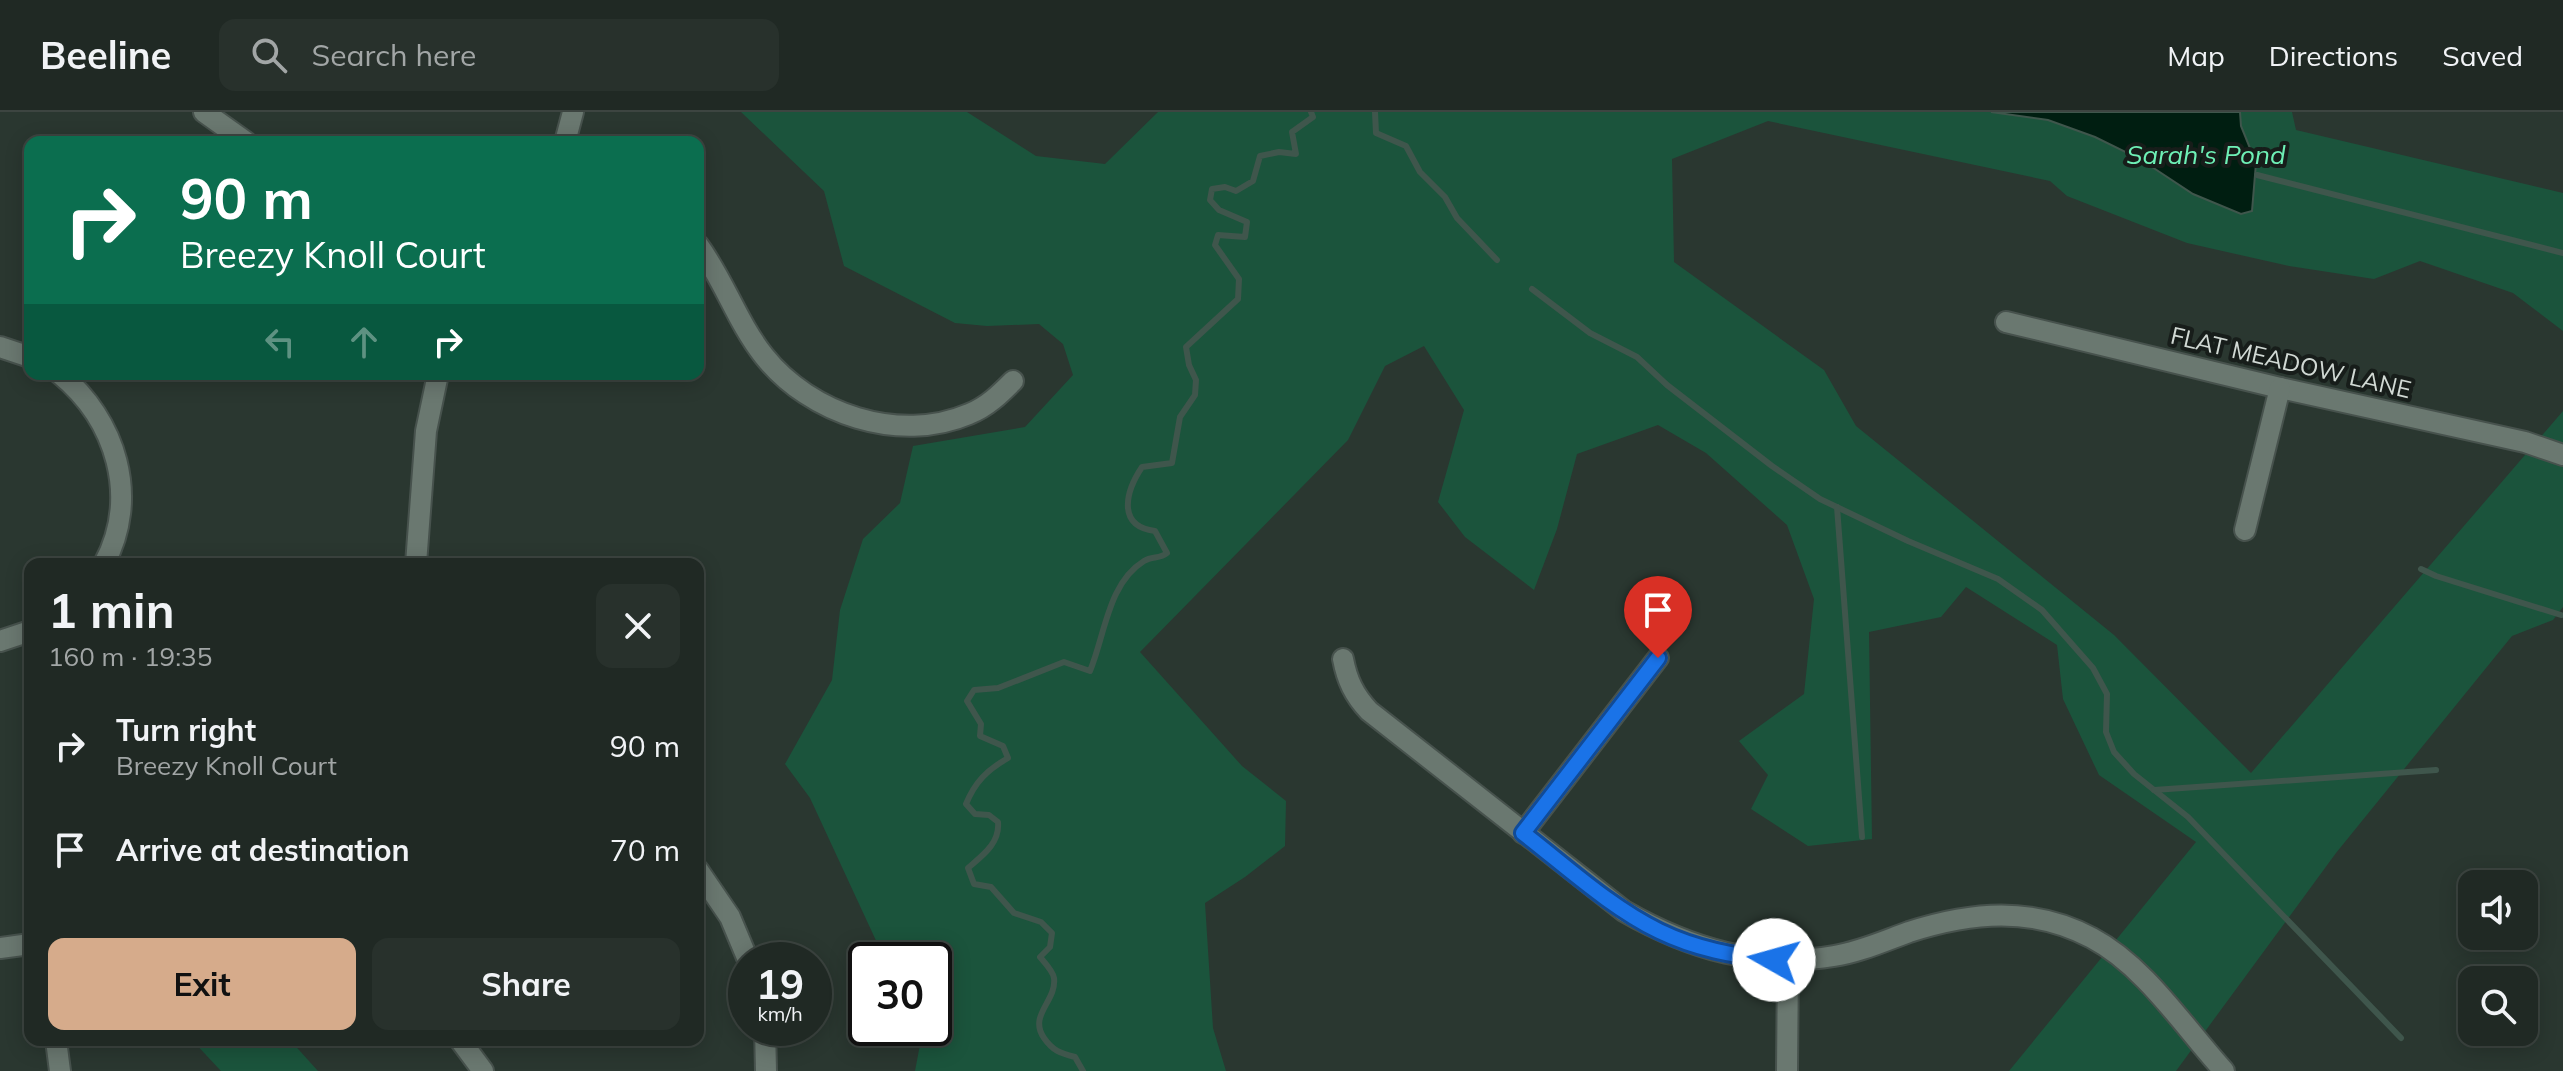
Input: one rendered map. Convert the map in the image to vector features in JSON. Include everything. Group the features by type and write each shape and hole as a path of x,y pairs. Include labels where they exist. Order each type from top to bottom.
{"street":[{"path":"204,112 238,136"},
{"path":"567,136 573,112"},
{"path":"704,253 751,339 766,358 790,383 829,408 878,422 924,425 950,421 984,406 1013,381"},
{"name":"FLAT MEADOW LANE","path":"2006,322 2280,388 2525,442 2563,455"},
{"path":"0,347 24,355"},
{"path":"66,380 92,406 106,429 116,455 121,480 121,505 117,530 106,558"},
{"path":"416,558 426,431 437,380"},
{"path":"2245,530 2280,388"},
{"path":"0,641 24,633"},
{"path":"1523,833 1658,658"},
{"path":"1343,659 1346,676 1355,695 1369,711 1624,911 1660,932 1730,955 1788,961 1836,956 1951,919 2002,914 2033,917 2063,925 2092,938 2133,965 2224,1071"},
{"path":"704,879 730,917 740,942"},
{"path":"0,948 24,945"},
{"path":"1787,1071 1788,961"},
{"path":"57,1046 60,1071"},
{"path":"464,1046 483,1071"},
{"path":"765,1046 766,1071"}],"green space":[{"path":"741,112 967,112 1036,156 1105,164 1158,112 1991,112 2048,120 2095,137 2140,159 2256,163 2241,125 2240,112 2292,112 2296,130 2563,193 2563,331 2513,293 2420,261 2374,279 2289,266 2187,243 2067,196 2050,181 1768,121 1672,159 1674,262 1824,370 1856,426 2114,635 2251,773 2563,411 2563,607 2553,620 2512,636 2336,853 2176,1071 2009,1071 2196,842 2099,775 2063,699 2057,645 1966,587 1941,617 1869,632 1872,839 1808,846 1751,809 1768,775 1739,741 1804,694 1814,599 1787,525 1706,453 1658,425 1577,454 1557,529 1534,590 1465,537 1438,502 1464,410 1424,346 1385,366 1348,440 1140,652 1242,766 1286,801 1285,846 1205,903 1213,1028 1226,1071 915,1071 920,1046 952,1046 952,942 877,942 810,798 785,764 832,680 840,610 863,539 900,503 913,446 1025,427 1073,375 1063,344 1039,324 987,326 955,323 844,266 824,191"},
{"path":"198,1046 295,1046 318,1071 221,1071"}],"water":[{"name":"Sarah's Pond","path":"1991,112 2240,112 2241,126 2256,163 2252,211 2241,214 2193,194 2140,159 2095,137 2048,120"}],"waterway":[{"path":"1083,1071 1075,1057 1054,1049 1040,1030 1041,1015 1054,986 1054,978 1040,957 1050,947 1052,933 1041,922 1014,913 991,887 974,884 968,868 993,842 998,822 989,815 975,814 966,804 982,777 1008,758 1003,746 980,736 981,724 967,701 974,690 998,688 1064,662 1090,671 1109,611 1122,582 1144,561 1167,553 1155,531 1134,522 1128,506 1129,496 1142,467 1172,463 1180,417 1195,395 1196,380 1186,347 1238,299 1239,279 1215,245 1218,235 1245,237 1247,222 1219,210 1210,200 1212,189 1225,187 1236,191 1253,181 1260,156 1279,152 1296,154 1292,132 1313,117 1311,112"},
{"path":"1375,112 1376,133 1406,146 1420,172 1445,197 1457,218 1497,260"},
{"path":"2257,175 2563,253"},
{"path":"1532,289 1590,333 1637,357 1667,385 1820,499 1998,579 2042,610 2093,668 2107,694 2106,732 2114,752 2134,774 2188,817 2401,1038"},
{"path":"1837,507 1862,837"},
{"path":"2421,569 2561,615"},
{"path":"2154,790 2436,770"}],"route":[{"path":"1658,658 1523,833 1624,911 1660,932 1730,955 1774,960"}]}
